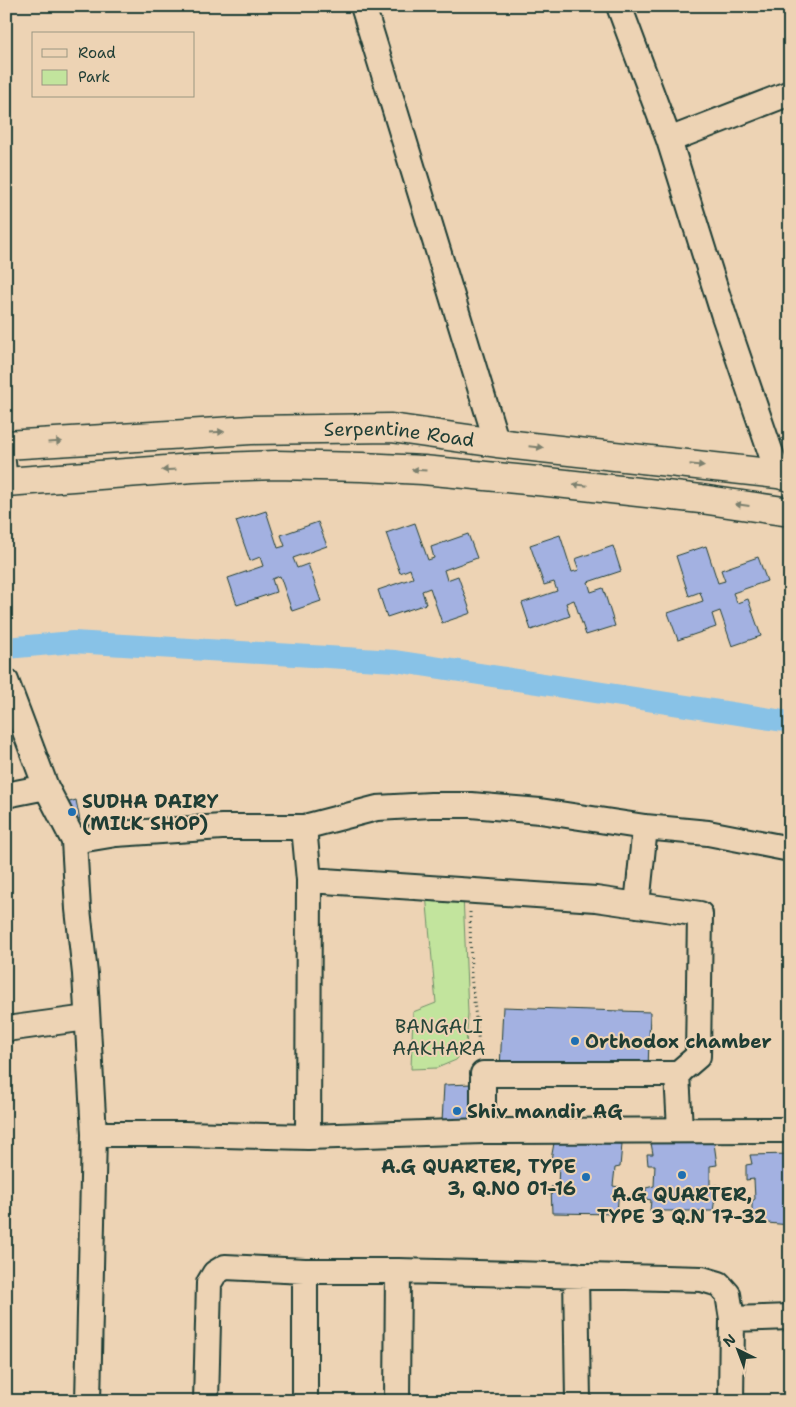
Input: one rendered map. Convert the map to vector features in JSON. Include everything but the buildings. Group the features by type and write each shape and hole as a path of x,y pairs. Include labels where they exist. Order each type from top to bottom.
{"main road":[{"name":"Serpentine Road","path":"7,444 251,430 392,428 496,443 784,475"},
{"path":"250,466 251,430"},
{"path":"121,438 124,473"},
{"path":"9,481 250,466 314,466 432,471 609,488 790,512"}],"street":[{"path":"363,6 496,443"},
{"path":"619,6 669,140 723,313 784,475"},
{"path":"669,140 790,93"},
{"path":"6,681 46,787 74,841 78,909 85,974 94,1134 88,1401"},
{"path":"6,795 46,787"},
{"path":"74,841 116,834 222,827 304,828 377,808 471,805 540,811 645,827 708,833 790,849"},
{"path":"636,905 645,827"},
{"path":"304,828 309,880 308,1137"},
{"path":"309,880 549,895 700,914 698,1056 677,1074 483,1076 483,1131"},
{"path":"6,1029 88,1018"},
{"path":"677,1074 680,1129"},
{"path":"94,1134 308,1137 483,1131 790,1130"},
{"path":"206,1401 209,1283 215,1274 225,1267 305,1271 398,1271 702,1278 719,1284 728,1294 732,1320 731,1401"},
{"path":"305,1271 305,1401"},
{"path":"397,1401 398,1271"},
{"path":"576,1275 578,1401"},
{"path":"732,1320 790,1317"}],"lane":[{"path":"7,444 9,481"}],"path":[{"path":"469,891 471,976 483,1076"}],"green space":[{"name":"BANGALI AAKHARA","path":"426,894 463,894 468,1013 466,1049 456,1060 437,1068 411,1069 413,1012 436,1003"}],"waterway":[{"path":"6,648 73,642 395,661 790,722"}],"place":[{"name":"SUDHA DAIRY (MILK SHOP)","path":"72,812"},
{"name":"Orthodox chamber","path":"575,1041"},
{"name":"Shiv mandir AG","path":"457,1111"},
{"name":"A.G QUARTER, TYPE 3 Q.N 17-32","path":"682,1175"},
{"name":"A.G QUARTER, TYPE 3, Q.NO 01-16","path":"586,1177"}]}
